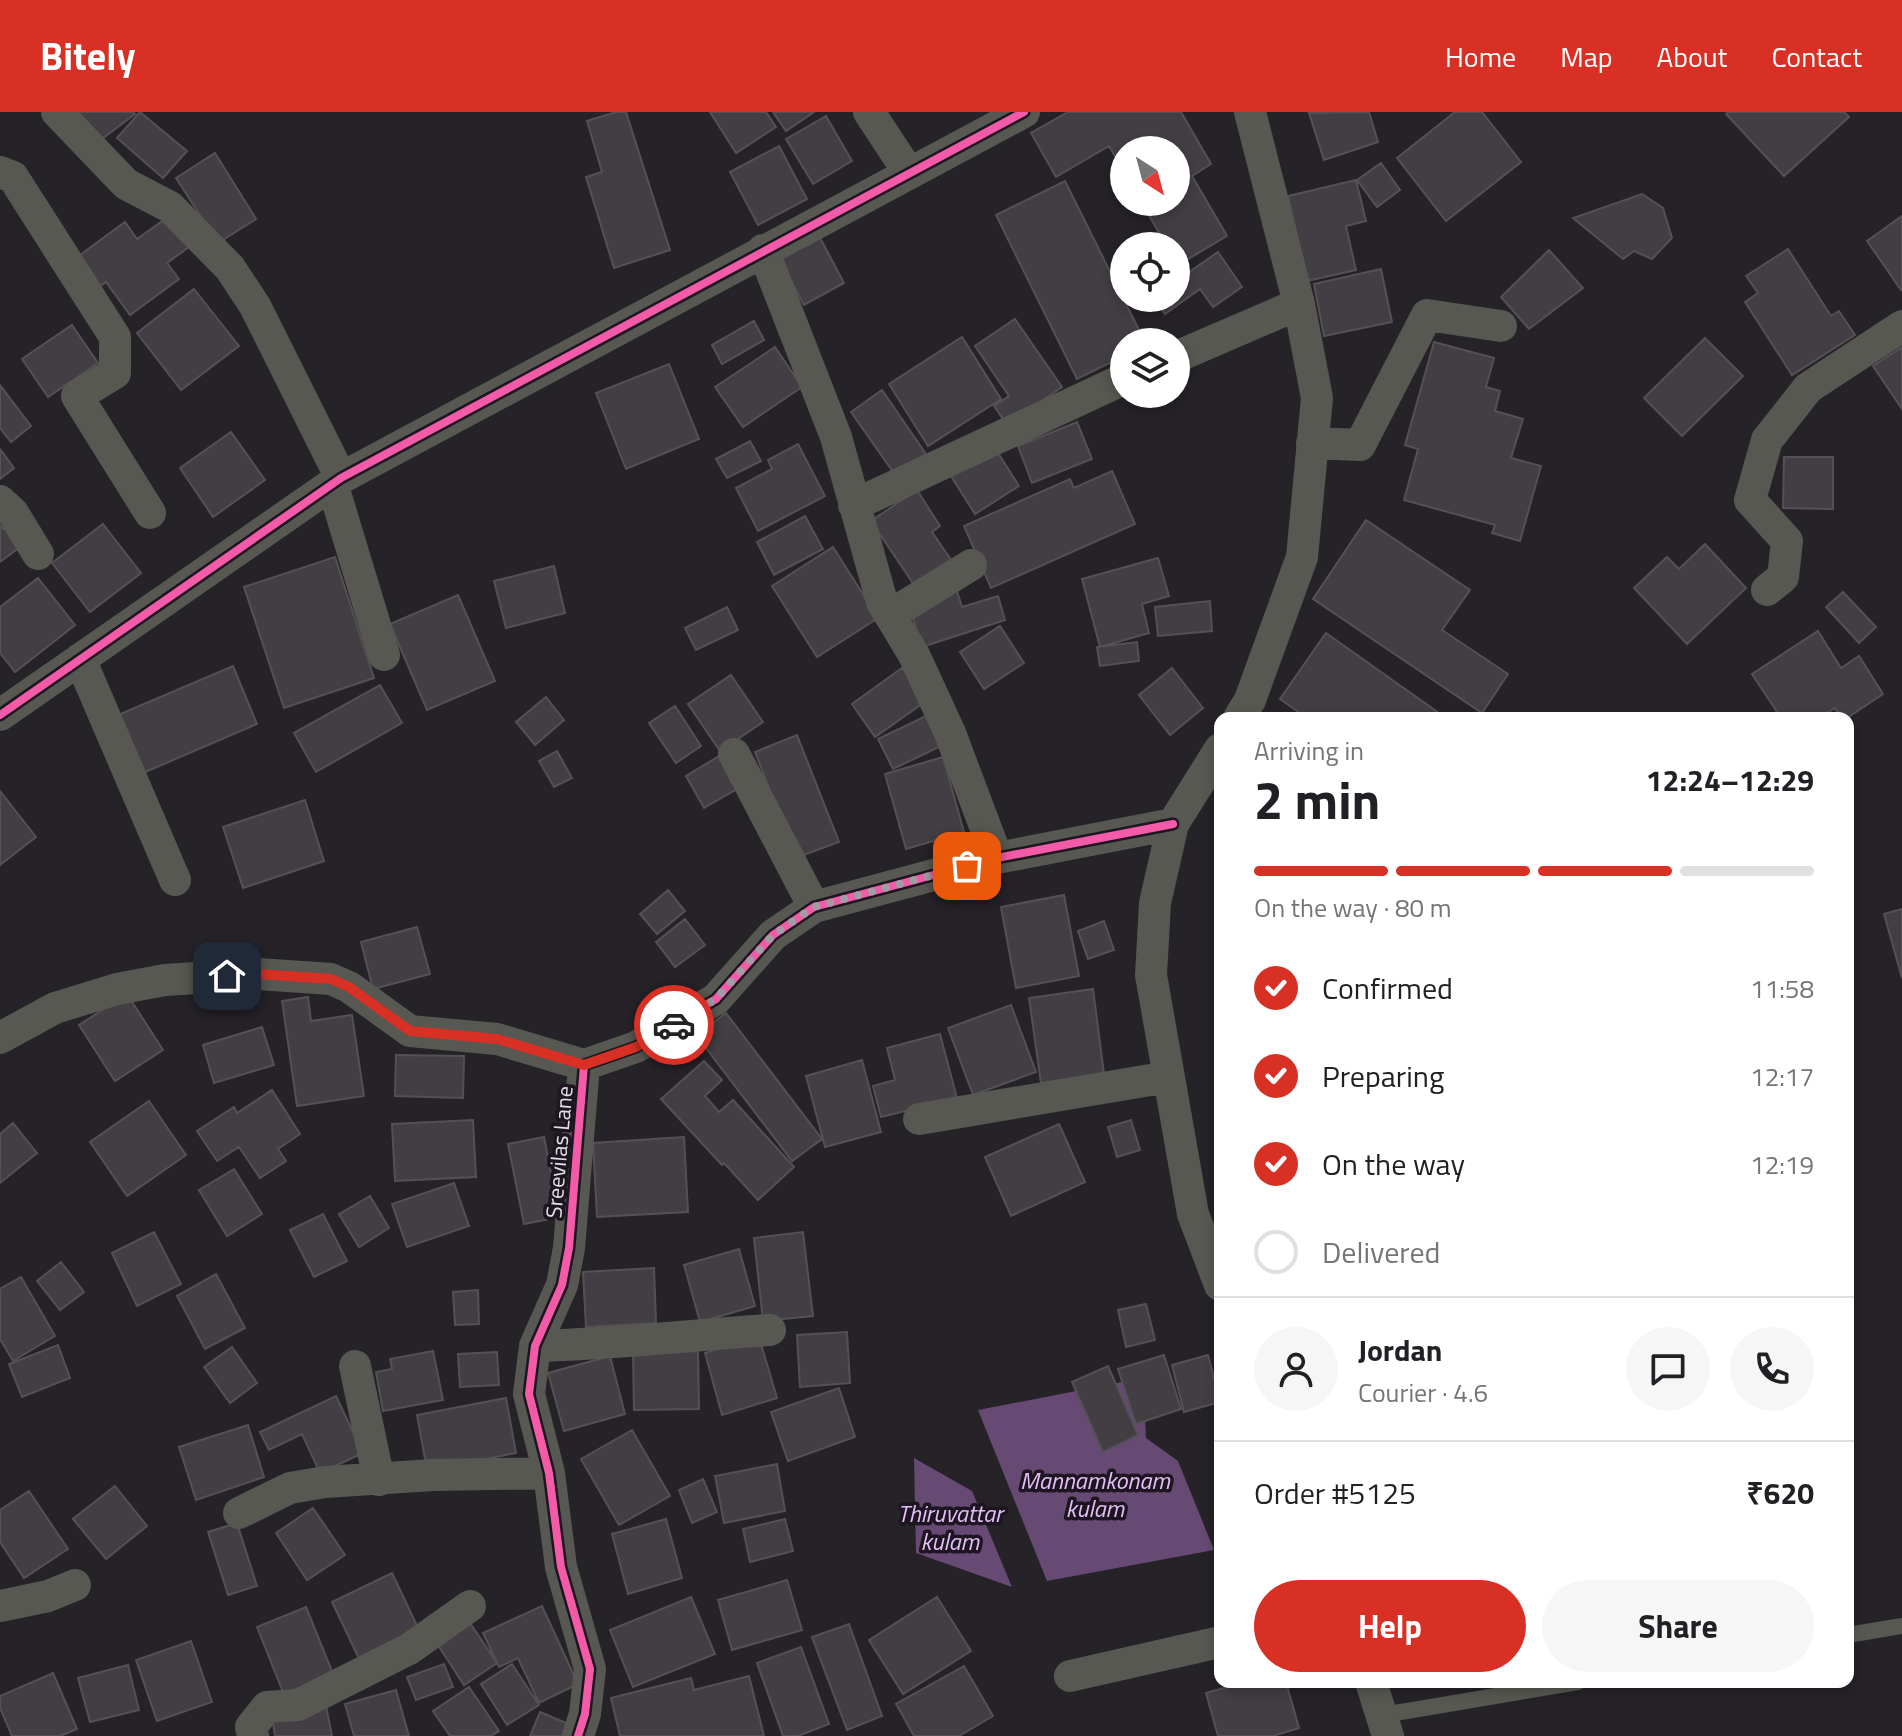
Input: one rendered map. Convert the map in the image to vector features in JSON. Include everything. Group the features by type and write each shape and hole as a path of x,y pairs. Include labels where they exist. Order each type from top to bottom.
{"street":[{"path":"57,112 126,184 170,207 230,268 255,306 336,480 384,655"},
{"path":"869,112 909,173"},
{"path":"0,715 336,480 1024,112"},
{"path":"1243,712 1250,700 1302,557 1317,398 1299,304 1250,112"},
{"path":"0,172 13,177 115,337 115,373 77,396 150,513"},
{"path":"763,250 836,437 882,602 914,655 950,733 997,858"},
{"path":"1190,351 1299,304"},
{"path":"1312,443 1360,445 1427,315 1501,326"},
{"path":"1767,590 1783,577 1787,541 1750,500 1767,440 1808,388 1902,326"},
{"path":"854,505 1110,386"},
{"path":"0,501 13,513 38,554"},
{"path":"890,615 971,565"},
{"path":"80,659 175,880"},
{"path":"734,754 814,907"},
{"path":"1214,759 1173,824 1155,903 1151,975 1193,1214 1214,1269"},
{"name":"Sreevilas Lane","path":"578,1736 585,1714 590,1669 561,1567 549,1473 529,1394 535,1346 562,1285 569,1248 584,1065 636,1047 716,999 773,935 814,907 997,858 1173,824"},
{"path":"0,1038 55,1008 117,989 165,980 258,974 331,979 349,987 410,1031 497,1039 584,1065"},
{"path":"919,1119 1168,1077"},
{"path":"535,1346 600,1344 770,1330"},
{"path":"355,1366 379,1480"},
{"path":"239,1513 290,1488 325,1482 433,1475 549,1473"},
{"path":"0,1606 48,1596 75,1585"},
{"path":"253,1736 251,1727 267,1707 298,1705 409,1649 470,1606"},
{"path":"1070,1676 1214,1643"},
{"path":"1373,1688 1386,1726"}],"lane":[{"path":"1854,1634 1902,1626"},
{"path":"1386,1726 1552,1688"}],"water":[{"name":"Mannamkonam kulam","path":"1143,1378 1146,1438 1178,1461 1214,1550 1047,1581 978,1410"},
{"name":"Thiruvattar kulam","path":"914,1458 972,1491 1012,1587 916,1553"}],"building":[{"path":"74,112 133,112 135,114 98,142"},
{"path":"140,112 187,151 163,178 117,138"},
{"path":"626,112 670,250 614,268 586,177 602,172 587,121"},
{"path":"710,112 766,112 776,127 736,153"},
{"path":"773,112 814,112 786,131"},
{"path":"1068,112 1181,112 1211,164 1192,176 1227,236 1190,258 1190,232 1159,232 1149,216 1190,216 1190,136 1110,136 1110,148 1056,177 1031,133"},
{"path":"1369,112 1378,142 1324,160 1309,113"},
{"path":"1455,112 1482,112 1521,162 1446,221 1397,158"},
{"path":"1844,112 1849,117 1784,176 1726,114"},
{"path":"826,116 852,161 813,184 786,139"},
{"path":"779,146 807,199 758,225 730,172"},
{"path":"215,153 256,219 218,243 176,178"},
{"path":"1381,163 1400,190 1377,207 1357,180"},
{"path":"1356,180 1366,221 1346,226 1356,270 1307,281 1288,196"},
{"path":"1065,181 1110,272 1110,312 1130,312 1138,328 1110,328 1110,363 1077,379 996,215"},
{"path":"1642,194 1663,208 1672,238 1652,259 1634,251 1623,259 1573,218"},
{"path":"1902,216 1902,289 1901,290 1867,241"},
{"path":"168,217 189,247 167,263 179,279 130,315 106,282 98,288 76,258 125,222 137,239"},
{"path":"818,234 844,283 804,305 778,257"},
{"path":"1788,249 1831,316 1839,311 1855,335 1792,375 1745,302 1758,293 1746,276"},
{"path":"1549,250 1583,288 1529,329 1501,297"},
{"path":"1218,252 1242,287 1213,307 1200,289 1190,296 1190,271"},
{"path":"1381,269 1392,322 1324,336 1314,284"},
{"path":"194,289 239,346 181,390 137,333"},
{"path":"1015,319 1062,387 1007,425 994,406 1009,396 975,346"},
{"path":"754,321 764,340 722,364 712,345"},
{"path":"72,325 98,363 48,397 22,359"},
{"path":"962,337 1001,399 928,446 889,384"},
{"path":"1705,338 1743,376 1682,436 1644,398"},
{"path":"1434,342 1494,358 1486,387 1500,391 1495,411 1523,419 1511,458 1541,466 1520,541 1492,533 1495,525 1404,500 1418,449 1405,445"},
{"path":"775,347 802,387 743,427 715,387"},
{"path":"1902,347 1902,409 1873,366"},
{"path":"669,364 699,439 626,469 596,393"},
{"path":"0,385 31,426 11,442 0,428"},
{"path":"882,390 926,454 896,476 851,412"},
{"path":"1077,422 1092,459 1032,483 1018,446"},
{"path":"231,432 265,480 213,517 180,468"},
{"path":"750,441 761,461 727,478 716,459"},
{"path":"798,444 825,496 758,531 736,488 772,469 768,460"},
{"path":"993,445 1019,486 975,514 949,473"},
{"path":"0,449 14,468 0,479"},
{"path":"1784,457 1833,457 1833,509 1783,508"},
{"path":"1112,471 1135,524 991,588 964,526 1070,479 1074,488"},
{"path":"917,490 940,526 932,532 958,570 921,595 871,521"},
{"path":"805,516 823,549 774,575 757,542"},
{"path":"1366,520 1470,590 1442,630 1508,674 1481,712 1313,599"},
{"path":"9,524 24,544 0,562 0,525 3,529"},
{"path":"103,524 141,573 90,612 52,563"},
{"path":"1705,544 1746,588 1687,644 1634,588 1667,557 1679,569"},
{"path":"833,547 878,618 817,657 772,586"},
{"path":"335,557 374,678 284,708 244,587"},
{"path":"1158,558 1169,596 1142,604 1149,633 1100,647 1082,579"},
{"path":"554,566 565,613 506,628 494,581"},
{"path":"38,578 75,625 15,672 0,653 0,607"},
{"path":"955,585 962,607 998,596 1005,620 922,647 911,612"},
{"path":"1843,592 1876,627 1859,643 1826,607"},
{"path":"458,595 495,681 427,710 390,624"},
{"path":"1210,601 1212,631 1158,636 1155,607"},
{"path":"727,607 738,630 696,650 685,628"},
{"path":"1000,626 1024,663 984,689 960,652"},
{"path":"1818,631 1841,668 1859,656 1883,694 1854,713 1837,712 1835,708 1829,712 1777,712 1752,674"},
{"path":"1326,633 1438,712 1298,712 1280,699"},
{"path":"1137,642 1139,661 1100,666 1097,647"},
{"path":"233,666 257,724 143,773 118,715"},
{"path":"902,668 926,701 875,737 852,704"},
{"path":"1172,668 1203,708 1170,735 1139,695"},
{"path":"731,675 763,722 720,751 688,704"},
{"path":"380,685 402,723 316,772 294,733"},
{"path":"546,697 564,720 535,745 516,722"},
{"path":"675,706 701,746 676,763 649,723"},
{"path":"928,715 943,745 893,769 878,739"},
{"path":"797,735 839,842 796,858 755,752"},
{"path":"557,751 572,778 554,787 539,761"},
{"path":"719,756 739,788 704,808 686,776"},
{"path":"943,757 964,832 906,849 885,774"},
{"path":"0,791 36,837 0,865"},
{"path":"305,800 324,861 243,888 223,827"},
{"path":"668,890 685,911 657,934 640,914"},
{"path":"1064,895 1079,976 1016,988 1001,907"},
{"path":"1902,909 1902,978 1884,914"},
{"path":"685,919 705,945 675,967 656,942"},
{"path":"1104,921 1114,950 1088,959 1078,931"},
{"path":"417,927 430,974 373,989 361,942"},
{"path":"1093,989 1104,1074 1041,1083 1029,998"},
{"path":"127,994 163,1050 115,1081 79,1025"},
{"path":"308,997 311,1021 352,1015 364,1096 297,1106 282,1001"},
{"path":"1011,1005 1036,1072 973,1095 948,1028"},
{"path":"726,1013 822,1139 792,1161 696,1035"},
{"path":"262,1027 274,1065 214,1083 203,1045"},
{"path":"940,1034 957,1098 881,1117 873,1086 895,1080 887,1048"},
{"path":"396,1055 464,1056 463,1098 395,1096"},
{"path":"862,1060 881,1132 825,1147 806,1076"},
{"path":"704,1061 722,1080 705,1096 719,1112 733,1100 794,1167 758,1200 661,1099"},
{"path":"272,1090 300,1134 278,1149 286,1161 260,1178 239,1147 217,1161 197,1131 234,1107 237,1113"},
{"path":"149,1101 186,1155 127,1196 90,1142"},
{"path":"473,1120 476,1177 395,1181 392,1124"},
{"path":"1131,1120 1140,1150 1117,1157 1108,1127"},
{"path":"13,1123 37,1153 0,1183 0,1134"},
{"path":"1059,1124 1085,1182 1011,1216 985,1157"},
{"path":"544,1137 560,1217 524,1224 508,1144"},
{"path":"684,1137 688,1212 597,1217 593,1143"},
{"path":"234,1169 262,1214 227,1236 199,1190"},
{"path":"454,1183 469,1226 407,1247 392,1204"},
{"path":"370,1196 389,1228 359,1247 339,1214"},
{"path":"323,1214 347,1261 314,1277 290,1230"},
{"path":"154,1232 181,1284 137,1306 112,1253"},
{"path":"803,1232 813,1316 763,1321 754,1238"},
{"path":"739,1249 755,1306 700,1322 684,1265"},
{"path":"61,1262 84,1292 60,1310 37,1281"},
{"path":"654,1268 656,1323 586,1327 583,1272"},
{"path":"216,1274 245,1328 205,1349 177,1296"},
{"path":"21,1277 55,1336 13,1361 0,1339 0,1289"},
{"path":"478,1290 479,1324 455,1325 453,1292"},
{"path":"1146,1304 1155,1340 1126,1347 1118,1310"},
{"path":"847,1332 850,1383 800,1387 797,1335"},
{"path":"759,1337 777,1398 722,1415 705,1353"},
{"path":"58,1345 70,1378 22,1397 9,1364"},
{"path":"232,1347 257,1383 230,1403 204,1367"},
{"path":"433,1351 443,1400 383,1411 376,1372 392,1369 390,1359"},
{"path":"698,1351 699,1409 634,1410 633,1353"},
{"path":"497,1352 499,1385 460,1387 458,1354"},
{"path":"1164,1355 1181,1409 1136,1424 1118,1369"},
{"path":"1208,1355 1214,1378 1214,1404 1184,1412 1172,1365"},
{"path":"610,1356 625,1414 564,1431 548,1373"},
{"path":"1108,1366 1138,1435 1103,1452 1072,1382"},
{"path":"839,1388 855,1437 788,1461 771,1412"},
{"path":"336,1396 363,1453 320,1473 302,1434 269,1450 260,1432"},
{"path":"506,1398 516,1453 427,1470 417,1415"},
{"path":"248,1425 264,1477 196,1500 179,1447"},
{"path":"632,1430 670,1496 619,1525 581,1459"},
{"path":"777,1464 785,1511 724,1523 715,1476"},
{"path":"703,1479 717,1512 692,1523 679,1490"},
{"path":"115,1486 147,1526 106,1559 73,1519"},
{"path":"29,1491 68,1549 24,1578 0,1542 0,1510"},
{"path":"313,1508 345,1555 307,1580 276,1533"},
{"path":"666,1519 682,1578 628,1594 612,1534"},
{"path":"785,1519 793,1551 750,1562 743,1529"},
{"path":"237,1523 257,1586 228,1595 208,1532"},
{"path":"392,1573 421,1634 361,1663 332,1602"},
{"path":"787,1580 802,1630 732,1650 718,1600"},
{"path":"691,1597 715,1654 633,1687 610,1630"},
{"path":"937,1597 971,1651 903,1694 869,1640"},
{"path":"542,1606 578,1684 539,1703 518,1658 499,1667 483,1633"},
{"path":"306,1607 336,1681 287,1702 257,1627"},
{"path":"468,1620 497,1663 464,1685 436,1642"},
{"path":"849,1624 882,1716 847,1730 812,1637"},
{"path":"191,1641 212,1702 157,1721 136,1660"},
{"path":"801,1647 829,1724 798,1736 783,1736 757,1663"},
{"path":"444,1664 453,1687 416,1700 407,1677"},
{"path":"512,1664 539,1705 507,1725 481,1684"},
{"path":"128,1665 139,1710 90,1722 78,1678"},
{"path":"964,1666 993,1716 959,1736 914,1736 896,1704"},
{"path":"53,1673 77,1729 60,1736 12,1736 0,1708 0,1696"},
{"path":"749,1676 764,1736 620,1736 611,1698 691,1678 694,1690"},
{"path":"469,1687 499,1731 491,1736 450,1736 433,1711"},
{"path":"1224,1688 1288,1688 1299,1728 1273,1736 1218,1736 1206,1693"},
{"path":"396,1690 409,1736 354,1736 345,1704"},
{"path":"326,1706 332,1736 275,1736 272,1716"},
{"path":"540,1712 571,1725 567,1736 530,1736"}],"cycle path":[{"path":"0,715 341,478 1024,112"},
{"path":"578,1736 585,1714 590,1669 561,1567 549,1473 529,1394 535,1346 562,1285 569,1248 584,1065 636,1047 716,999 773,935 814,907 997,858 1173,824"}],"way so far":[{"path":"674,1025 716,999 773,935 814,907 967,866"}],"route":[{"path":"227,976 258,974 331,979 349,987 410,1031 497,1039 584,1065 636,1047 674,1025"}]}
